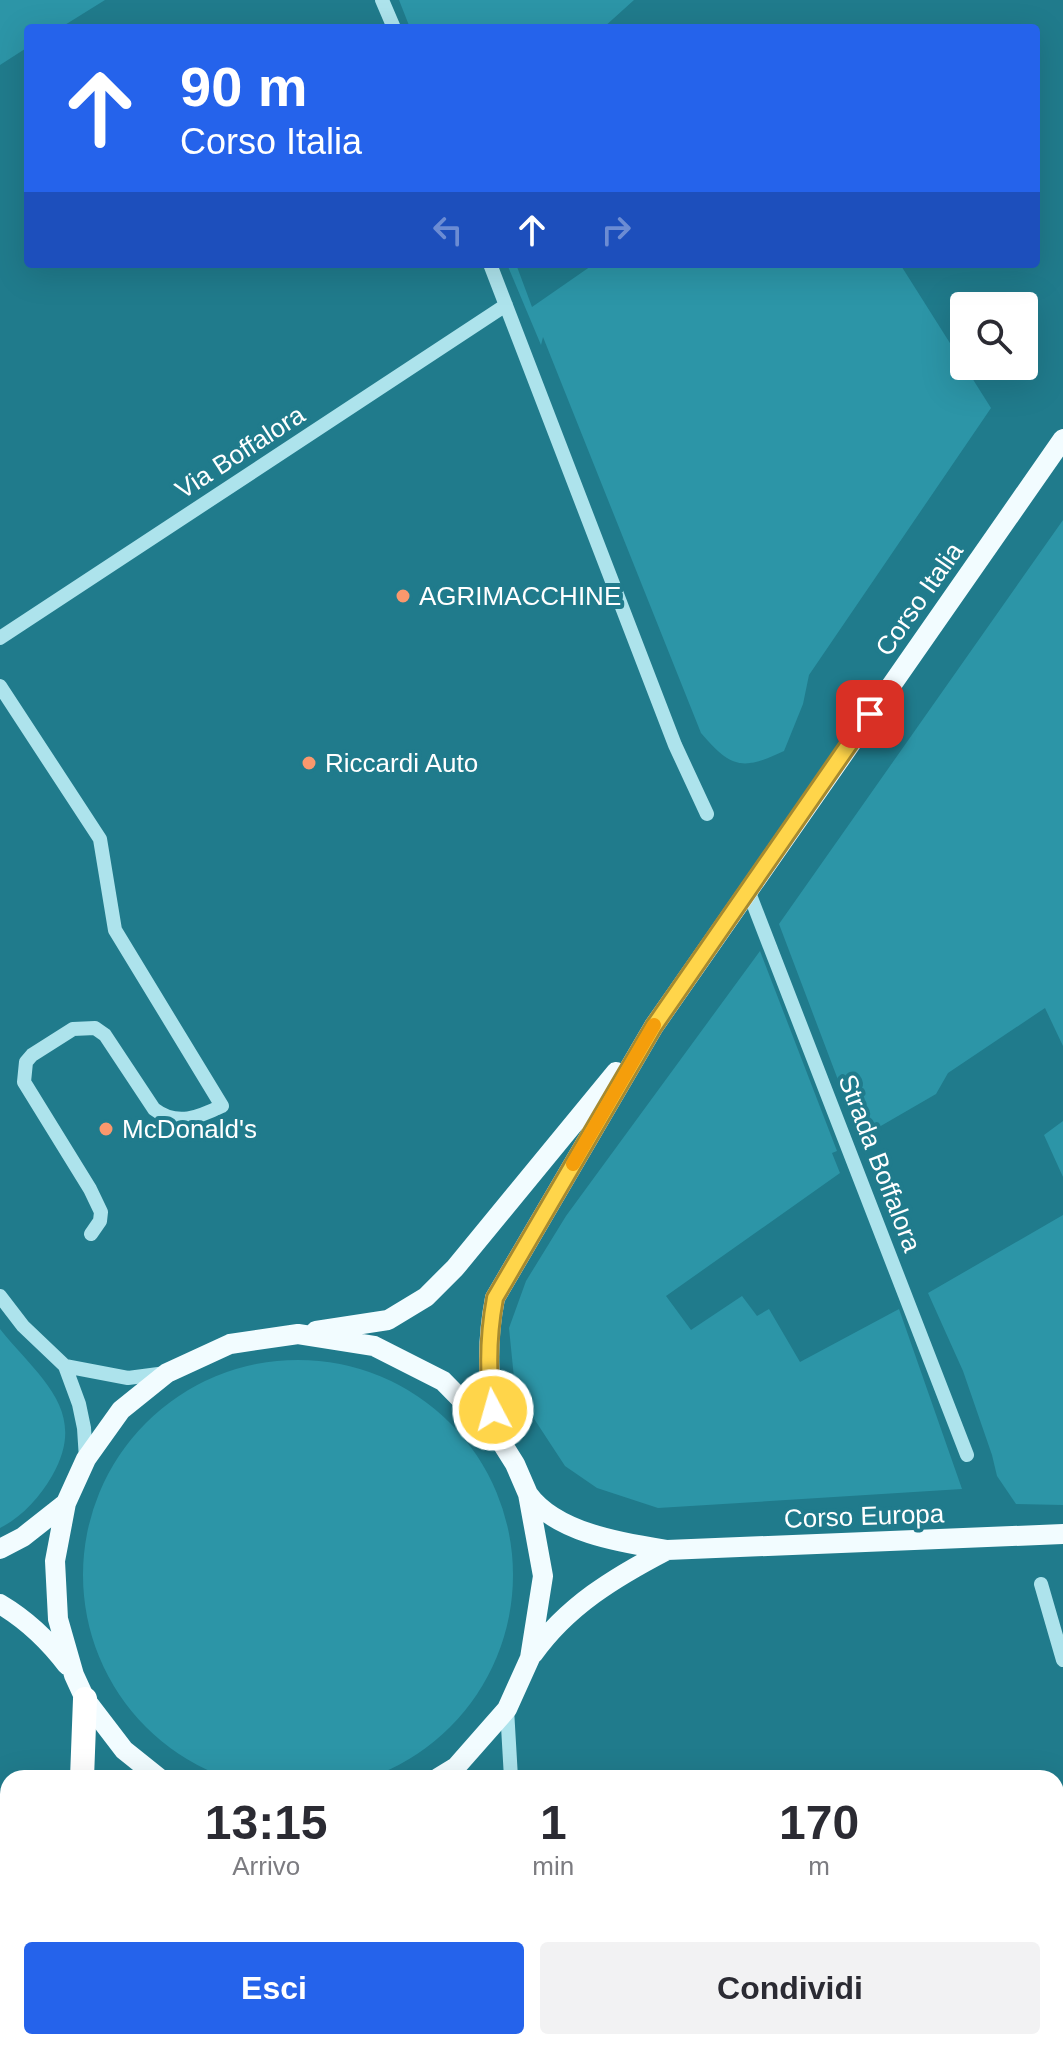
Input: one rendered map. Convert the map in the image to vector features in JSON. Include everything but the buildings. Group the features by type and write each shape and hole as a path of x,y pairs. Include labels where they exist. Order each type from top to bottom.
{"highway":[{"path":"82,1770 85,1699"}],"main road":[{"name":"Corso Italia","path":"654,1026 1063,439"},
{"path":"298,1334 388,1320 426,1297 455,1268 654,1026"},
{"path":"498,1437 489,1383 488,1334 495,1298 654,1026"},
{"name":"Corso Europa","path":"149,1770 124,1750 85,1699 74,1675 58,1619 55,1561 66,1503 86,1459 121,1410 167,1373 230,1344 298,1334 374,1346 443,1381 498,1437 533,1501 564,1522 622,1543 667,1550 1063,1534"},
{"name":"Corso Europa","path":"528,1494 543,1576 530,1658"},
{"name":"Corso Europa","path":"0,1549 23,1537 66,1503"},
{"name":"Corso Europa","path":"451,1770 507,1709 530,1658 549,1632 572,1609 626,1571 667,1550"},
{"name":"Corso Europa","path":"0,1604 24,1618 52,1645 74,1675"}],"street":[{"path":"382,0 392,24"},
{"path":"492,268 675,745 707,814"},
{"name":"Via Boffalora","path":"0,638 506,305"},
{"path":"0,686 100,839 115,930 222,1106 194,1119 164,1116 154,1109 105,1035 95,1028 73,1029 32,1055 26,1062 24,1082 101,1212 100,1221 91,1234"},
{"name":"Strada Boffalora","path":"748,890 967,1455"},
{"path":"0,1296 23,1326 65,1366 79,1404 86,1459"},
{"path":"65,1366 128,1378 167,1373"},
{"path":"1041,1584 1063,1660"},
{"path":"507,1709 511,1770"}],"shaded area":[{"path":"0,0 105,0 66,24 24,24 24,50 0,65"},
{"path":"399,0 634,0 607,24 408,24"},
{"path":"509,268 517,268 532,307 588,268 903,268 950,343 950,380 973,380 991,408 809,675 803,704 784,751 758,762 738,763 721,753 701,733 543,337 541,345"},
{"path":"1063,520 1063,1046 1045,1008 948,1073 936,1094 860,1138 779,924"},
{"path":"760,951 837,1151 832,1153 840,1173 666,1296 691,1330 742,1296 757,1316 769,1309 800,1362 899,1309 962,1489 658,1508 597,1488 565,1466 527,1408 514,1378 509,1328 526,1281 566,1216"},
{"path":"1063,1121 1063,1177 1044,1135"},
{"path":"1063,1215 1063,1505 1016,1504 997,1476 963,1371 928,1293"},
{"path":"0,1329 54,1396 62,1413 65,1432 62,1453 47,1484 23,1513 0,1528"},
{"path":"277,1361 319,1361 360,1369 399,1385 434,1409 464,1439 488,1474 504,1513 512,1554 509,1617 488,1676 450,1727 417,1754 388,1770 208,1770 197,1765 146,1727 119,1694 99,1657 84,1596 84,1554 92,1513 108,1474 132,1439 162,1409 197,1385 236,1369"}],"slow traffic":[{"path":"573,1164 654,1025"}],"place":[{"name":"AGRIMACCHINE","path":"403,596"},
{"name":"Riccardi Auto","path":"309,763"},
{"name":"McDonald's","path":"106,1129"}],"route":[{"path":"493,1410 488,1334 495,1298 654,1026 870,714"}]}
